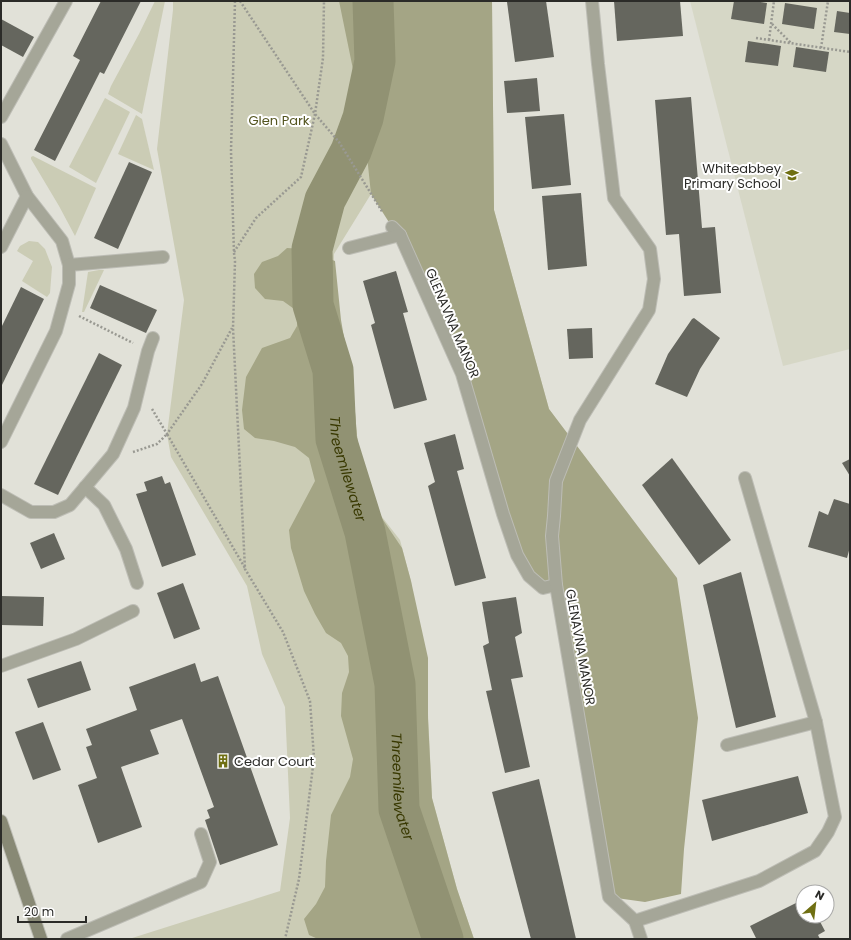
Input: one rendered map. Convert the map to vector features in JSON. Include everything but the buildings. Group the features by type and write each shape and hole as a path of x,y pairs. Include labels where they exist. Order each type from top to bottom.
{"street":[{"path":"1,116 66,1"},
{"path":"556,585 552,536 556,481 580,420 649,310 654,279 650,249 614,198 592,1"},
{"path":"1,144 27,196 62,241 68,265 69,284 56,331 1,442"},
{"path":"1,248 27,196"},
{"name":"GLENAVNA MANOR","path":"350,248 396,231 462,374 503,514 517,555 529,576 543,588 556,585 609,897 635,921 641,939"},
{"path":"68,265 163,257"},
{"path":"1,495 31,512 54,512 70,505 113,454 134,408 148,351 153,338"},
{"path":"635,921 759,881 815,851 828,832 835,817 816,722 745,478"},
{"path":"85,487 104,505 126,549 137,583"},
{"path":"1,666 76,639 133,611"},
{"path":"727,745 816,722"},
{"path":"1,821 5,849 41,939"},
{"path":"67,939 201,882 210,862 202,834"}],"path":[{"path":"235,1 231,151 235,260 233,328 245,569"},
{"path":"240,1 315,114 339,142 371,194"},
{"path":"234,253 256,218 302,177 315,114 323,58 324,1"},
{"path":"769,40 774,1"},
{"path":"821,48 828,1"},
{"path":"771,24 791,43"},
{"path":"756,38 850,52"},
{"path":"62,308 148,351"},
{"path":"133,452 157,444 167,434 202,384 233,328"},
{"path":"134,408 142,410 152,409 283,632 310,701 314,758 299,879 285,939"}],"shaded area":[{"name":"Whiteabbey Primary School","path":"690,1 850,1 850,349 783,366"}],"green space":[{"path":"155,1 165,1 142,114 108,94"},
{"name":"Glen Park","path":"173,1 492,1 494,210 549,409 564,430 416,236 371,194 334,254 334,287 353,389 358,447 375,508 400,540 411,581 428,714 432,798 457,889 474,939 129,939 280,891 290,818 285,707 262,654 247,586 171,457 167,434 184,300 157,149"},
{"path":"339,1 492,1 494,210 549,409 677,578 698,718 684,849 681,894 645,902 609,897 556,586 543,588 529,576 462,374 392,227 371,194 363,118"},
{"path":"105,98 130,112 96,183 69,167"},
{"path":"136,115 142,119 154,170 118,154"},
{"path":"33,156 96,188 75,236 31,159"},
{"path":"29,241 38,242 45,249 52,267 50,293 47,297 22,281 33,261 17,251 20,246"},
{"path":"287,248 303,249 335,261 341,320 353,389 358,447 375,508 402,548 411,581 428,658 428,719 432,798 457,889 474,939 318,939 309,935 304,919 316,904 325,887 331,815 350,777 353,759 341,716 342,693 349,672 348,656 341,643 326,633 315,614 304,591 291,548 289,530 315,481 309,458 295,447 274,441 255,438 244,429 242,410 246,377 262,348 290,338 297,326 297,311 283,301 265,299 255,288 254,274 262,262 278,256"},
{"path":"104,270 84,312 82,312 88,272"}],"waterway":[{"name":"Threemilewater","path":"373,1 375,61 363,118 351,151 325,200 312,249 313,305 333,370 336,439 365,532 395,684 399,809 443,939"}],"place":[{"name":"Whiteabbey Primary School","path":"792,175"},
{"name":"Cedar Court","path":"223,761"}]}
